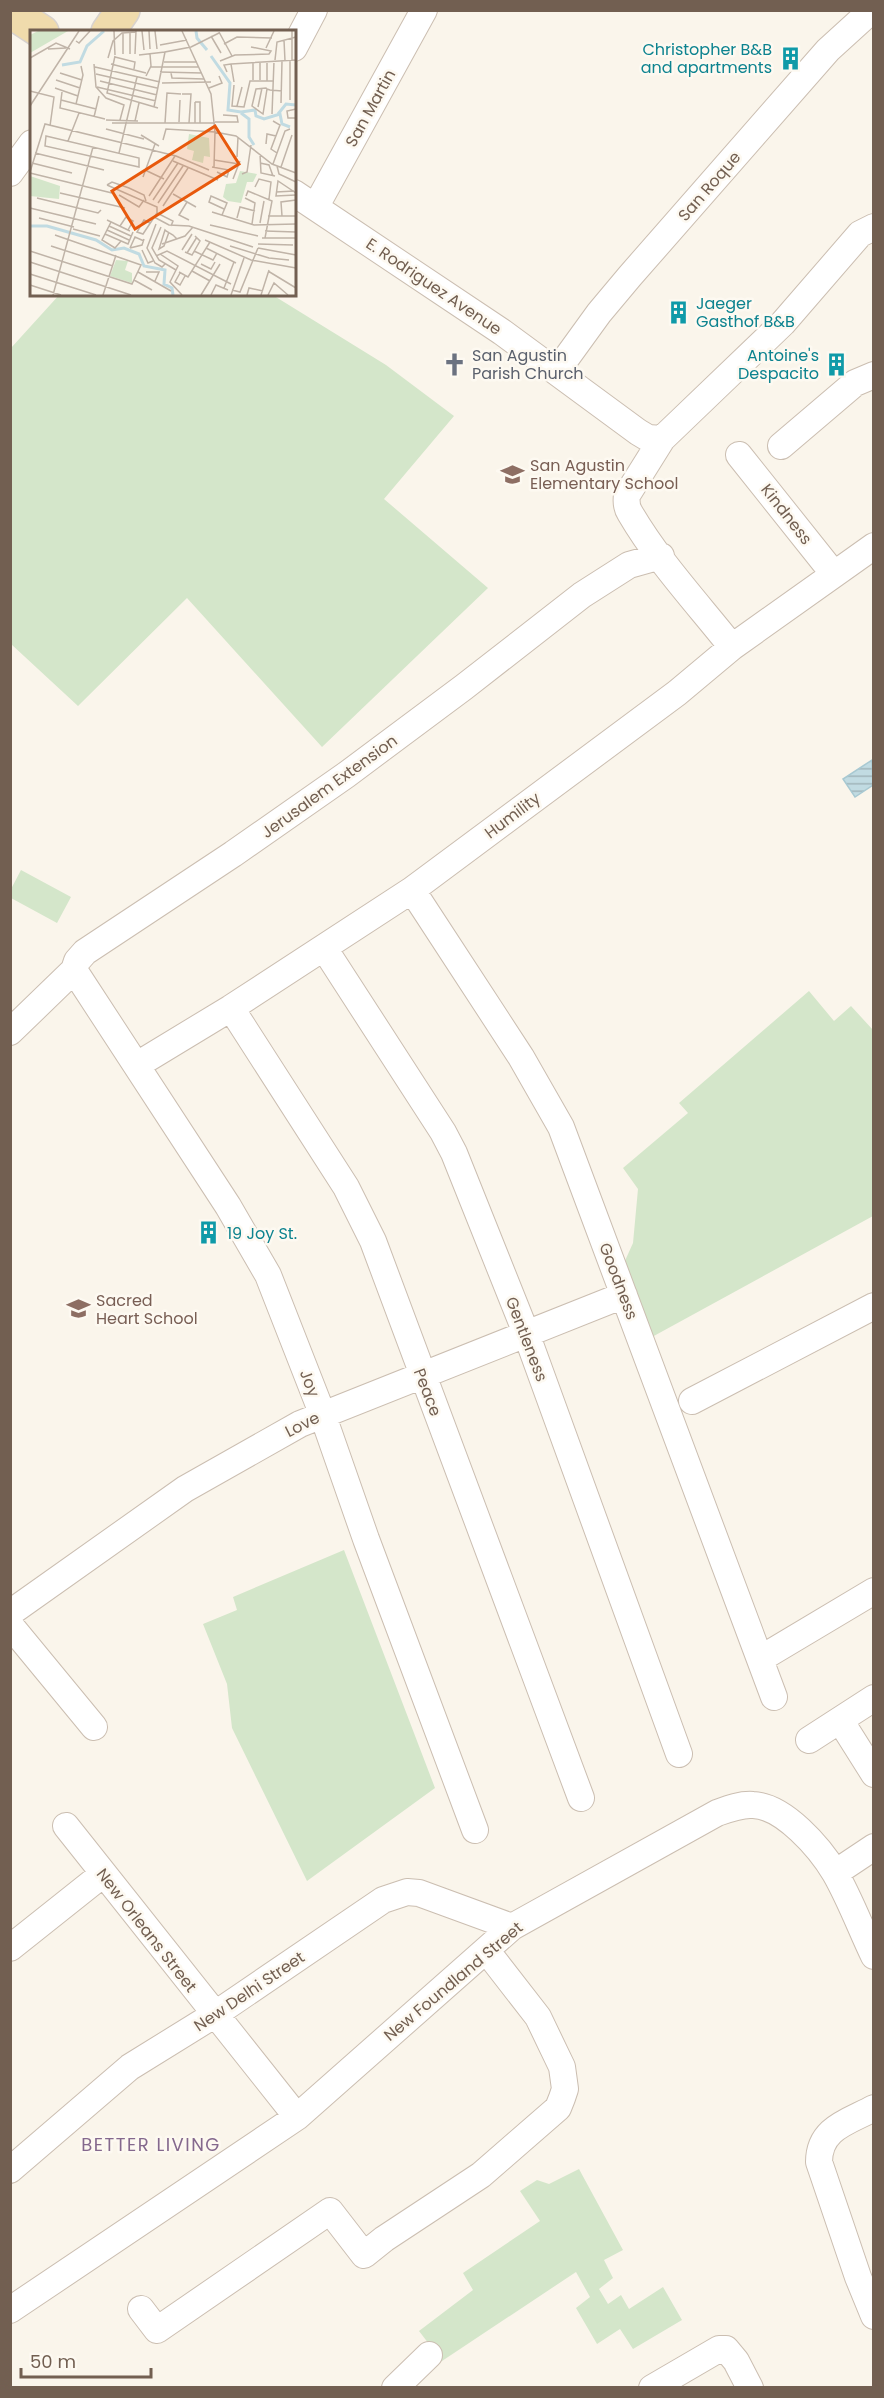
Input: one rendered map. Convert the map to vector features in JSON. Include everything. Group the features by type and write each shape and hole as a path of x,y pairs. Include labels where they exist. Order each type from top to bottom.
{"main road":[{"path":"109,30 123,10"},
{"path":"10,11 39,30"}],"street":[{"path":"296,44 314,10"},
{"name":"San Martin","path":"316,206 424,10"},
{"name":"San Roque","path":"557,371 630,276 828,50 872,10"},
{"path":"10,173 30,145"},
{"name":"E. Rodriguez Avenue","path":"296,194 502,332 638,432 648,438 662,439"},
{"path":"732,647 661,556 630,513 626,501 662,439 783,322 860,234 873,227"},
{"path":"781,446 855,383 873,375"},
{"name":"Kindness","path":"739,455 833,573"},
{"name":"Humility","path":"137,1065 231,1008 412,890 677,693 732,647 873,546"},
{"name":"Jerusalem Extension","path":"10,1032 74,970 85,952 233,854 346,775 582,595 629,565 661,556"},
{"name":"Goodness","path":"412,890 521,1057 561,1127 774,1697"},
{"name":"Gentleness","path":"324,948 443,1132 454,1153 526,1333 680,1754"},
{"name":"Joy","path":"74,970 228,1206 268,1275 322,1413 366,1539 475,1830"},
{"name":"Peace","path":"231,1008 359,1212 373,1241 581,1798"},
{"name":"Love","path":"10,1613 185,1490 322,1413 624,1295"},
{"path":"692,1401 873,1306"},
{"path":"760,1659 873,1591"},
{"path":"10,1625 94,1726"},
{"path":"809,1740 873,1698"},
{"path":"840,1720 873,1774"},
{"name":"New Foundland Street","path":"10,2310 297,2117 512,1927 717,1813 752,1805 764,1807 785,1819 813,1843 835,1873 873,1956"},
{"name":"New Orleans Street","path":"66,1826 297,2117"},
{"path":"835,1873 873,1847"},
{"path":"10,1948 104,1874"},
{"name":"New Delhi Street","path":"10,2170 130,2067 214,2015 383,1900 407,1892 419,1893 512,1927"},
{"path":"141,2309 157,2330 330,2211 364,2255 384,2239 480,2175 558,2108 565,2089 564,2078 552,2047 538,2017 486,1950"},
{"path":"873,2108 828,2133 821,2144 819,2153 823,2173 873,2316"},
{"path":"651,2388 719,2349 726,2349 732,2355 750,2388"},
{"path":"395,2388 429,2355"}],"green space":[{"path":"58,296 274,296 386,365 454,416 384,499 488,588 322,747 187,598 78,706 11,644 11,348"},
{"path":"21,870 71,897 57,923 11,898 11,889"},
{"path":"809,991 834,1021 851,1006 873,1030 873,1216 652,1337 624,1263 633,1243 638,1189 623,1168 688,1113 679,1103"},
{"path":"344,1550 435,1788 307,1881 232,1728 227,1684 203,1624 237,1610 233,1597"},
{"path":"579,2169 623,2250 604,2260 613,2278 599,2289 608,2304 621,2295 629,2309 663,2287 682,2320 633,2349 620,2329 597,2344 576,2308 590,2297 576,2272 442,2361 419,2331 473,2290 463,2273 540,2221 520,2191 537,2180 549,2184"}],"water":[{"path":"872,760 873,785 855,797 843,779"}],"place":[{"name":"Christopher B&B and apartments","path":"790,58"},
{"name":"Jaeger Gasthof B&B","path":"678,312"},
{"name":"San Agustin Parish Church","path":"454,364"},
{"name":"Antoine's Despacito","path":"837,364"},
{"name":"San Agustin Elementary School","path":"512,474"},
{"name":"19 Joy St.","path":"209,1233"},
{"name":"Sacred Heart School","path":"78,1309"}],"district":[{"name":"BETTER LIVING","path":"151,2145"}]}
